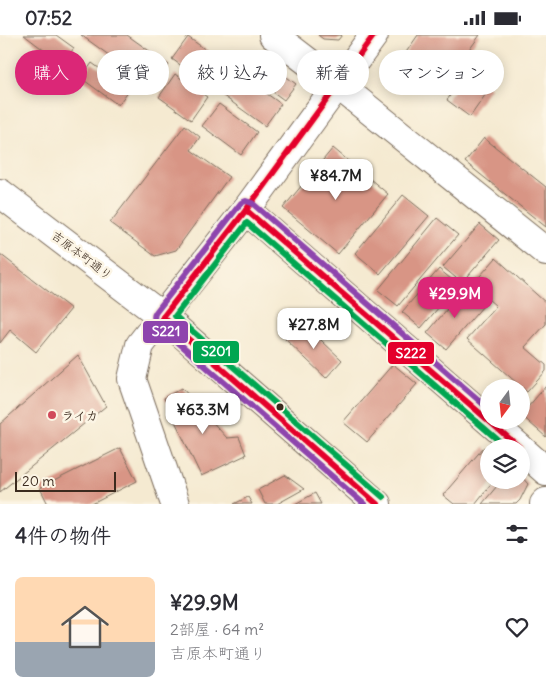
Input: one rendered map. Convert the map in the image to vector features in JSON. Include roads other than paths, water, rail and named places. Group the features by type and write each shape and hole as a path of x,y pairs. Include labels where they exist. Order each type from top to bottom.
{"street":[{"path":"273,35 297,53"},
{"path":"363,50 374,35"},
{"path":"175,504 132,379 140,345 246,210 329,95"},
{"path":"351,95 546,253"},
{"name":"吉原本町通り","path":"0,193 163,317 377,504"},
{"path":"246,210 510,439"},
{"path":"530,457 546,471"}],"place":[{"name":"ライカ","path":"52,415"}]}
